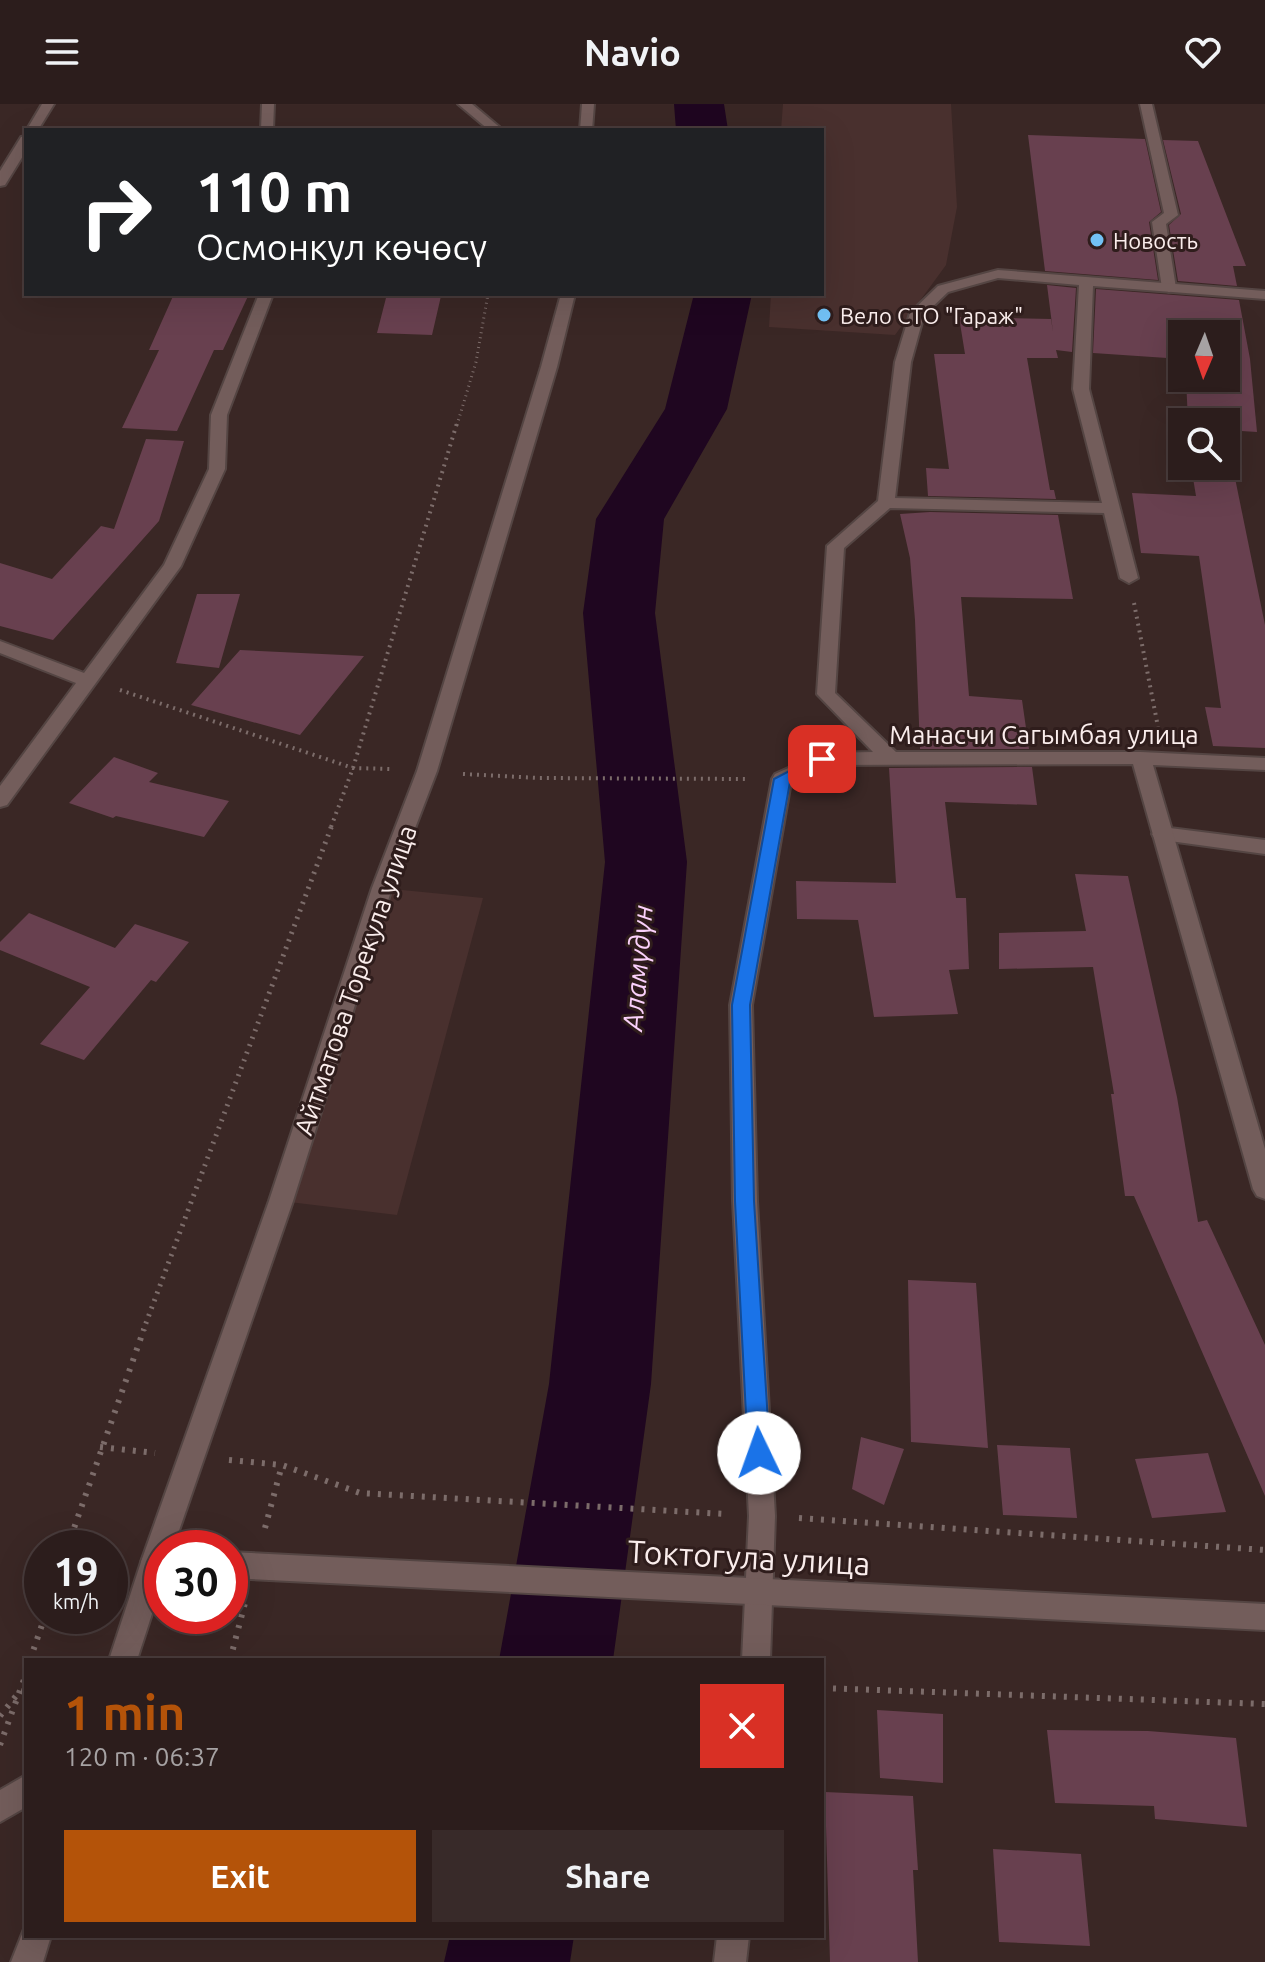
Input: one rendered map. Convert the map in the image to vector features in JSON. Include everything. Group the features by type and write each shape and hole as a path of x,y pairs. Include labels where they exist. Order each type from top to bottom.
{"street":[{"path":"33,128 48,104"},
{"path":"267,128 268,104"},
{"path":"464,104 494,128"},
{"path":"586,128 588,104"},
{"path":"1146,104 1171,215 1159,222 1169,288"},
{"path":"0,182 24,143"},
{"path":"886,503 903,362 917,313 943,289 998,274 1265,295"},
{"path":"1086,281 1081,389 1129,578"},
{"path":"0,800 172,566 217,469 219,415 265,296"},
{"name":"Айтматова Торекула улица","path":"169,1530 281,1201 382,888 427,771 549,367 567,296"},
{"path":"891,759 826,694 836,546 886,503 1111,508"},
{"path":"0,647 89,681"},
{"path":"1141,758 1265,1189"},
{"name":"Манасчи Сагымбая улица","path":"760,1516 745,1201 741,1005 782,779 822,759 1141,758 1265,764"},
{"path":"1162,834 1265,847"},
{"path":"756,1658 749,1591 760,1516"},
{"name":"Токтогула улица","path":"248,1566 1265,1617"},
{"name":"Айтматова Торекула улица","path":"124,1658 144,1601"},
{"path":"0,1807 24,1791"},
{"path":"27,1962 34,1938"},
{"path":"730,1962 733,1938"}],"path":[{"path":"73,1530 111,1417 353,768 476,362 488,296"},
{"path":"1129,578 1164,759"},
{"path":"89,681 353,768 538,778 739,779"},
{"path":"360,1493 1265,1550"},
{"path":"31,1658 39,1634"},
{"path":"824,1688 1265,1704"},
{"path":"0,1716 23,1691"},
{"path":"0,1745 23,1691"}],"shaded area":[{"path":"783,104 951,104 957,207 946,265 895,335 769,327 771,296 824,296 824,128 781,128"},
{"path":"382,888 483,898 397,1215 281,1201"}],"building":[{"path":"1028,135 1145,139 1161,212 1149,222 1158,280 1045,271"},
{"path":"1163,140 1198,141 1246,266 1233,266 1237,286 1178,281 1169,225 1181,214"},
{"path":"1047,285 1076,288 1072,352 1056,350 1058,358 1027,358 1050,490 1054,490 1056,499 928,496 926,468 949,469 934,354 965,354 959,317 1051,319 1053,332"},
{"path":"1096,289 1239,300 1250,359 1257,432 1240,431 1240,408 1187,408 1187,392 1240,392 1240,320 1168,320 1168,358 1093,353"},
{"path":"173,296 248,296 223,350 214,350 177,431 122,428 159,350 149,350"},
{"path":"386,296 441,296 432,335 377,333"},
{"path":"146,439 184,441 159,521 53,640 0,626 0,563 52,579 101,526 114,529"},
{"path":"1193,480 1235,480 1265,625 1265,748 1213,746 1205,707 1221,708 1199,556 1141,553 1132,493 1196,496"},
{"path":"900,514 1058,515 1073,599 961,597 969,696 1022,700 1029,749 920,749 910,558"},
{"path":"197,594 240,594 219,668 176,663"},
{"path":"240,650 364,656 300,735 191,705"},
{"path":"114,757 158,773 149,782 229,801 204,837 116,816 113,818 69,803"},
{"path":"1032,767 1037,805 945,802 956,898 966,898 969,969 949,970 958,1014 874,1017 858,920 797,919 796,881 896,883 889,768"},
{"path":"1075,874 1128,876 1177,1097 1198,1222 1207,1220 1265,1345 1265,1496 1134,1196 1125,1196 1111,1094 1114,1094 1093,967 999,969 999,933 1086,931"},
{"path":"29,913 115,948 135,924 189,942 156,982 151,980 84,1060 40,1044 90,987 0,950 0,942"},
{"path":"908,1280 976,1283 988,1448 911,1442"},
{"path":"861,1437 904,1449 884,1505 852,1489"},
{"path":"997,1445 1070,1448 1077,1518 1003,1515"},
{"path":"1208,1453 1226,1512 1152,1518 1135,1459"},
{"path":"877,1710 943,1714 943,1783 880,1778"},
{"path":"1047,1730 1148,1731 1236,1738 1247,1827 1155,1819 1154,1806 1055,1803"},
{"path":"825,1792 913,1796 918,1870 913,1870 918,1962 830,1962"},
{"path":"993,1849 1081,1854 1090,1946 999,1942"}],"waterway":[{"name":"Аламүдүн","path":"699,104 702,128"},
{"name":"Аламүдүн","path":"556,1658 600,1384 646,862 619,613 630,519 696,409 723,296"},
{"name":"Аламүдүн","path":"507,1962 512,1938"}],"place":[{"name":"Новость","path":"1097,240"},
{"name":"Вело СТО \"Гараж\"","path":"824,315"}],"route":[{"path":"759,1453 745,1201 741,1005 782,779 822,759"}]}
